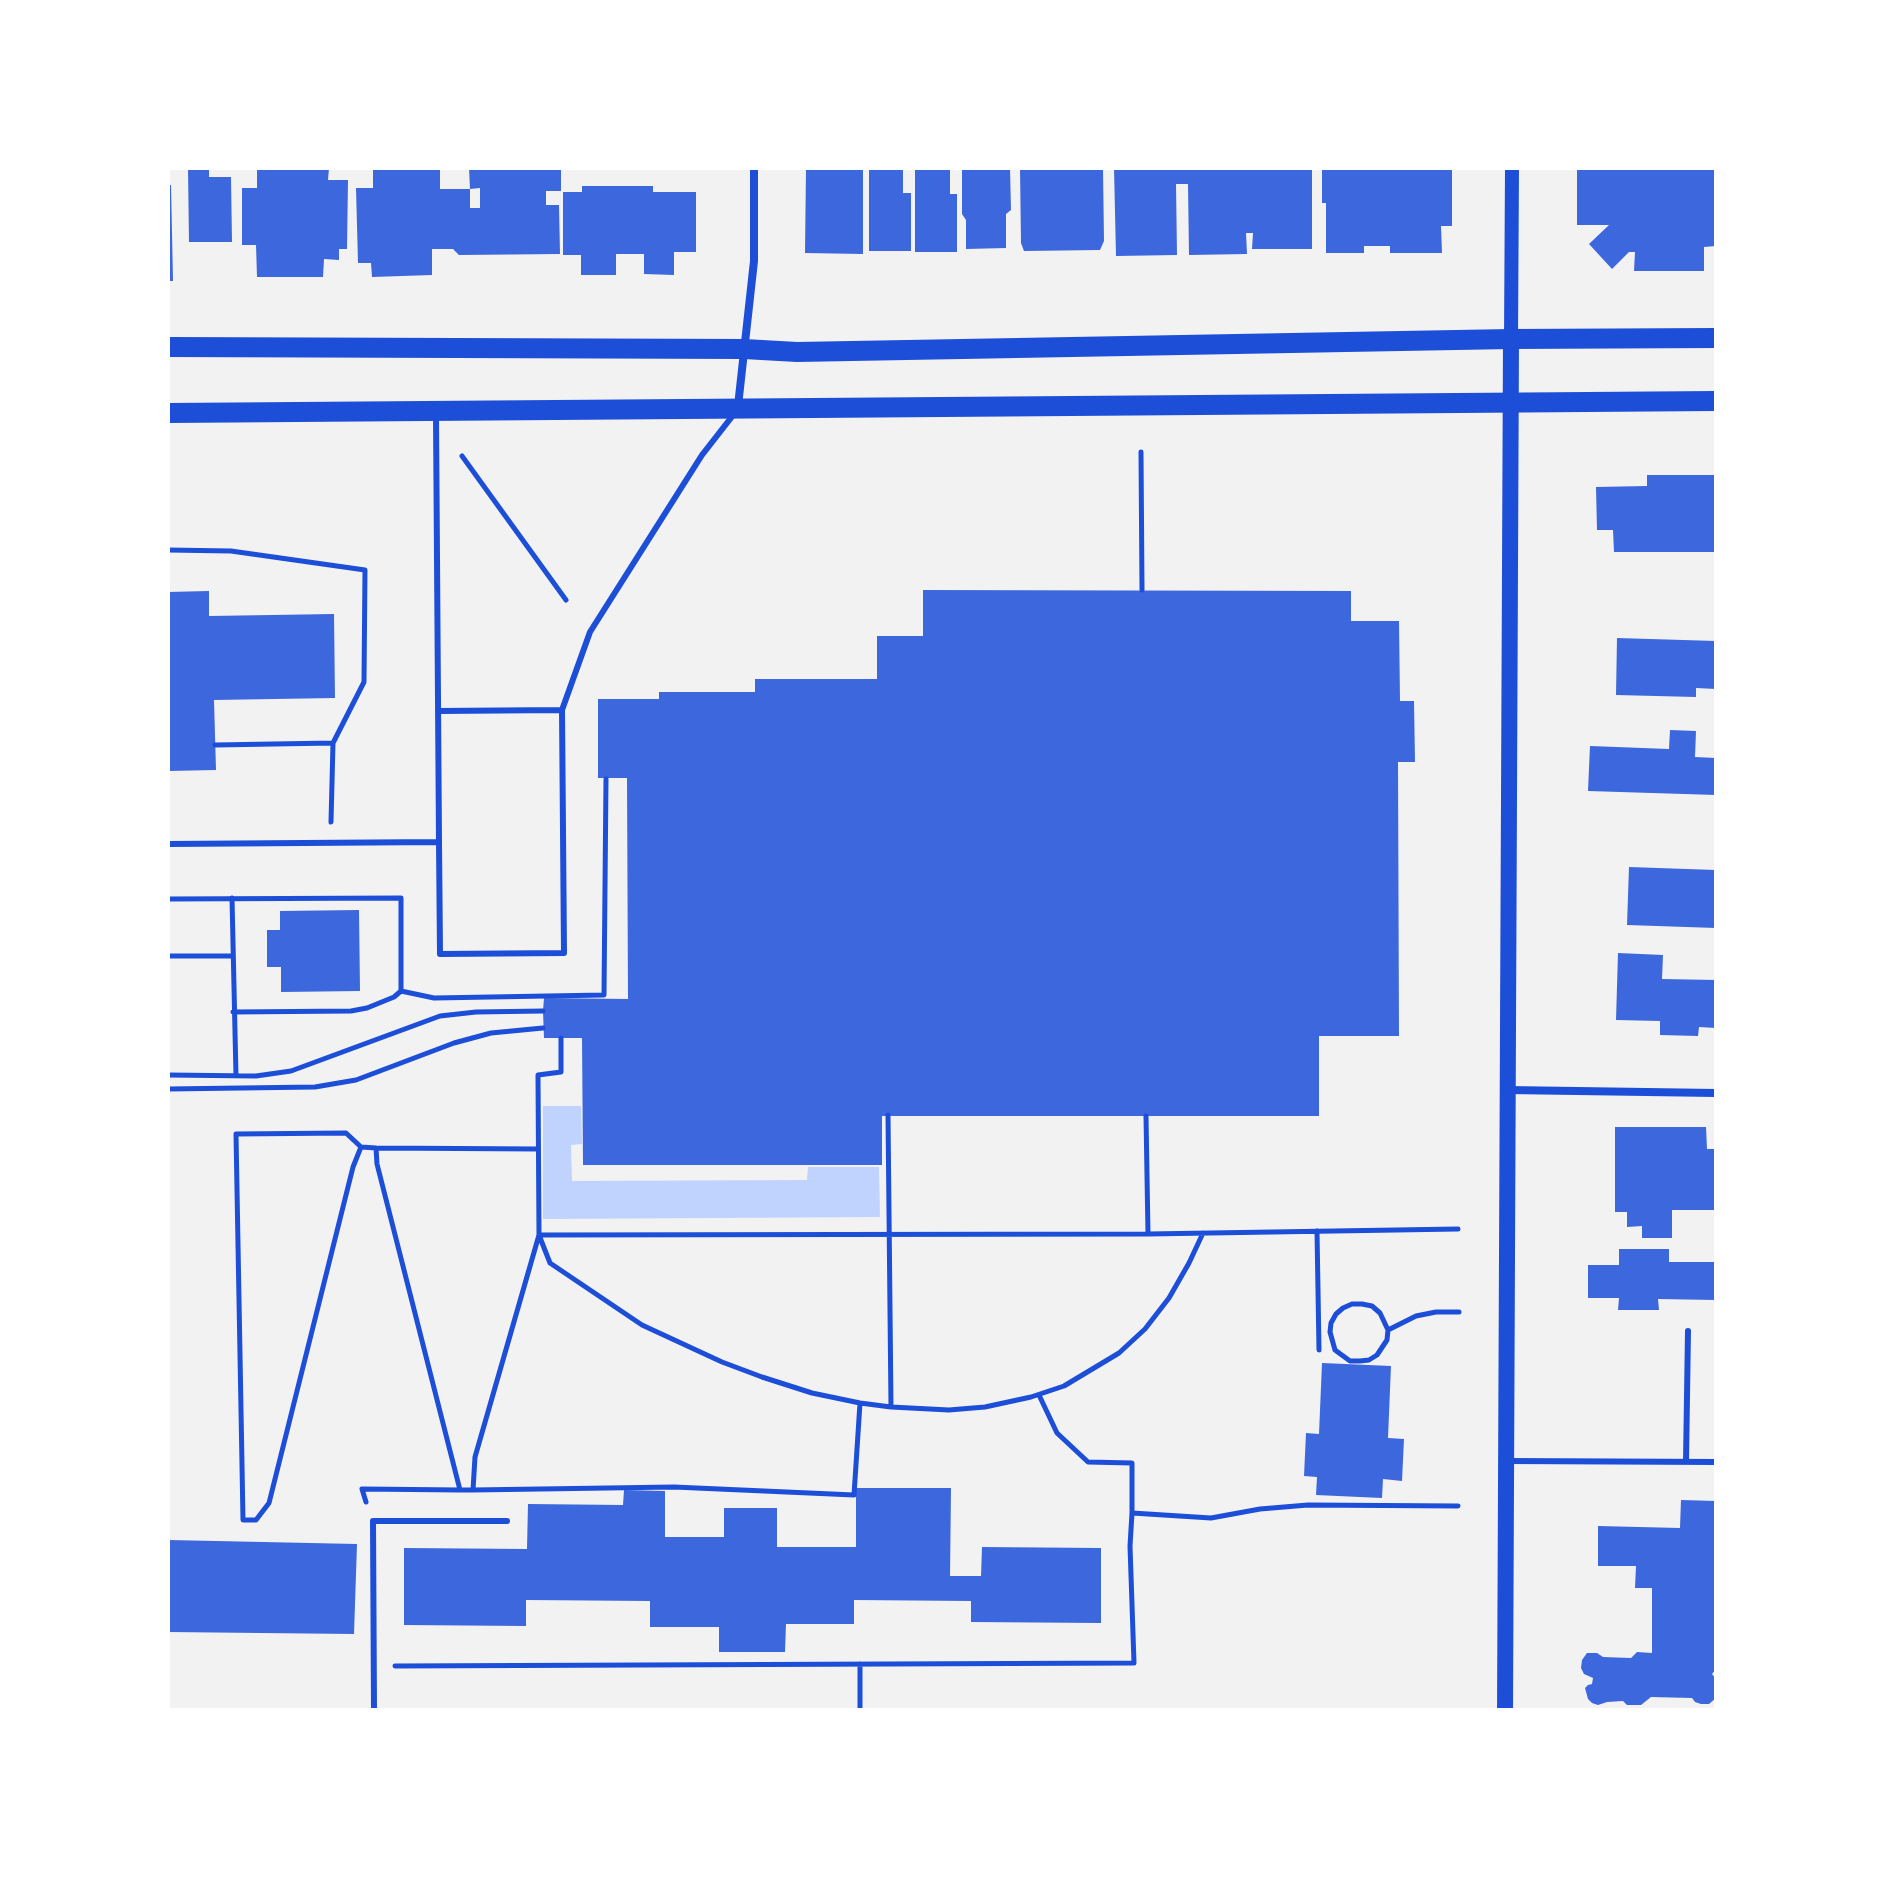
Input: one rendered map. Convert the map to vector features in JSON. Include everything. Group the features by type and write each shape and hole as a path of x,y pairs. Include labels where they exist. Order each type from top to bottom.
{"main road":[{"path":"168,347 744,349 813,352 1716,338"},
{"path":"1505,1710 1511,339"},
{"path":"168,413 1716,401"}],"street":[{"path":"738,409 754,261 754,168"},
{"path":"1511,339 1512,168"},
{"path":"1507,1090 1716,1093"}],"lane":[{"path":"436,411 440,954 564,953 562,710 590,632 702,455 738,409"},
{"path":"438,711 562,710"},
{"path":"168,844 439,842"},
{"path":"1686,1462 1688,1331"},
{"path":"1505,1461 1716,1462"},
{"path":"374,1710 373,1521 507,1521"}],"path":[{"path":"1141,452 1142,590"},
{"path":"462,456 566,600"},
{"path":"168,550 231,551 365,570 364,682 333,743 331,843"},
{"path":"215,745 333,743"},
{"path":"232,898 236,1076"},
{"path":"168,899 401,898 401,991 394,997 351,1011 233,1012"},
{"path":"168,956 233,956"},
{"path":"168,1075 256,1076 291,1071 440,1016 543,1011"},
{"path":"168,1089 315,1087 356,1080 454,1043 491,1033 543,1028"},
{"path":"473,1490 475,1457 539,1235 538,1075 561,1072 561,1038"},
{"path":"888,1115 891,1407"},
{"path":"1146,1116 1148,1234"},
{"path":"361,1147 349,1182 269,1503 256,1520 243,1520 236,1134 346,1133 361,1147 376,1148 538,1149"},
{"path":"376,1148 377,1164 460,1490"},
{"path":"539,1235 1148,1234 1458,1229"},
{"path":"1317,1231 1319,1350"},
{"path":"539,1235 550,1263 642,1325 722,1362 812,1393 891,1407 949,1410 985,1407 1039,1395 1064,1386 1119,1353 1145,1329 1169,1298 1203,1233"},
{"path":"1352,1304 1372,1306 1380,1313 1388,1330 1387,1340 1377,1355 1360,1361 1350,1361 1335,1350 1330,1332 1336,1314 1352,1304"},
{"path":"1388,1330 1416,1316 1459,1312"},
{"path":"1318,1332 1330,1332"},
{"path":"374,1666 1134,1663 1130,1546 1132,1463 1088,1462 1057,1433 1039,1395"},
{"path":"362,1489 674,1487 854,1495 860,1403"},
{"path":"1132,1513 1211,1518 1260,1509 1308,1505 1458,1506"},
{"path":"860,1664 860,1710"}],"water":[{"path":"543,1106 581,1106 582,1144 571,1145 572,1181 807,1180 808,1167 879,1167 880,1217 543,1219"}],"building":[{"path":"188,168 209,168 209,177 231,177 232,242 189,242"},
{"path":"257,168 329,168 328,180 348,180 347,249 339,249 339,260 324,259 323,277 257,277 256,245 242,245 242,188 257,188"},
{"path":"373,168 440,168 440,189 470,189 469,168 561,168 561,191 546,191 546,205 559,205 560,254 459,255 453,249 432,249 432,275 372,277 371,263 358,263 356,188 373,188","holes":["480,188 480,208 470,208 470,189"]},
{"path":"806,168 863,168 863,254 805,253"},
{"path":"869,168 903,168 903,193 911,193 911,251 869,251"},
{"path":"915,168 950,168 950,194 957,194 957,252 915,252"},
{"path":"962,168 1010,168 1011,210 1006,214 1006,248 966,249"},
{"path":"1020,168 1103,168 1104,241 1100,250 1024,251 1021,243"},
{"path":"1114,168 1312,168 1312,249 1252,249 1253,233 1246,233 1247,254 1189,255 1188,184 1176,184 1177,255 1116,256"},
{"path":"1322,168 1452,168 1452,226 1441,226 1442,253 1390,253 1390,246 1364,246 1364,253 1326,253"},
{"path":"1577,168 1716,168 1716,246 1704,247 1704,271 1634,271 1635,252 1629,252 1612,269 1589,244 1609,225 1577,225"},
{"path":"168,185 171,185 173,281 168,281"},
{"path":"582,186 653,186 653,192 696,192 696,252 674,252 674,275 644,274 644,254 616,254 616,275 581,275 581,255 563,255 563,192 582,192"},
{"path":"1647,475 1716,475 1716,552 1614,552 1613,530 1597,530 1596,487 1647,486"},
{"path":"923,590 1351,591 1351,621 1399,621 1400,701 1414,701 1415,762 1398,762 1399,1036 1319,1036 1319,1116 882,1116 882,1165 583,1165 582,1038 544,1038 543,1011 544,998 628,999 627,778 598,778 598,699 659,699 659,692 755,692 755,679 877,679 877,636 923,636"},
{"path":"209,591 209,616 334,614 335,698 214,700 216,770 168,771 168,592"},
{"path":"1617,638 1716,641 1716,689 1696,688 1696,697 1616,695"},
{"path":"1670,730 1696,731 1695,757 1716,758 1716,795 1588,791 1590,746 1669,749"},
{"path":"1629,867 1716,870 1716,928 1627,925"},
{"path":"359,910 360,991 281,992 281,967 267,967 267,930 280,930 280,911"},
{"path":"1618,953 1663,955 1662,979 1716,980 1716,1028 1699,1027 1698,1036 1660,1035 1660,1021 1616,1020"},
{"path":"1615,1127 1706,1127 1707,1149 1716,1149 1716,1210 1672,1210 1672,1238 1642,1238 1642,1226 1627,1227 1627,1212 1615,1212"},
{"path":"1619,1249 1669,1249 1669,1262 1716,1262 1716,1300 1658,1299 1659,1310 1618,1310 1619,1298 1588,1298 1588,1265 1619,1265"},
{"path":"1322,1363 1391,1366 1388,1438 1404,1439 1402,1481 1383,1479 1382,1498 1316,1495 1317,1477 1304,1476 1306,1433 1319,1434"},
{"path":"856,1488 951,1488 950,1576 981,1576 982,1547 1101,1548 1101,1623 971,1622 971,1601 854,1600 854,1624 786,1624 785,1652 719,1652 719,1627 650,1627 650,1601 526,1600 526,1626 404,1625 404,1548 527,1549 528,1504 623,1505 624,1490 665,1491 665,1537 724,1537 724,1508 777,1508 777,1547 856,1547"},
{"path":"1681,1500 1716,1501 1716,1669 1712,1674 1716,1679 1716,1698 1709,1704 1695,1702 1692,1698 1651,1697 1641,1705 1627,1705 1623,1701 1592,1703 1585,1688 1592,1684 1593,1678 1584,1674 1581,1668 1587,1653 1631,1658 1637,1652 1652,1653 1652,1588 1635,1588 1636,1566 1598,1566 1598,1526 1680,1528"},
{"path":"168,1540 357,1544 354,1634 168,1632"}]}
